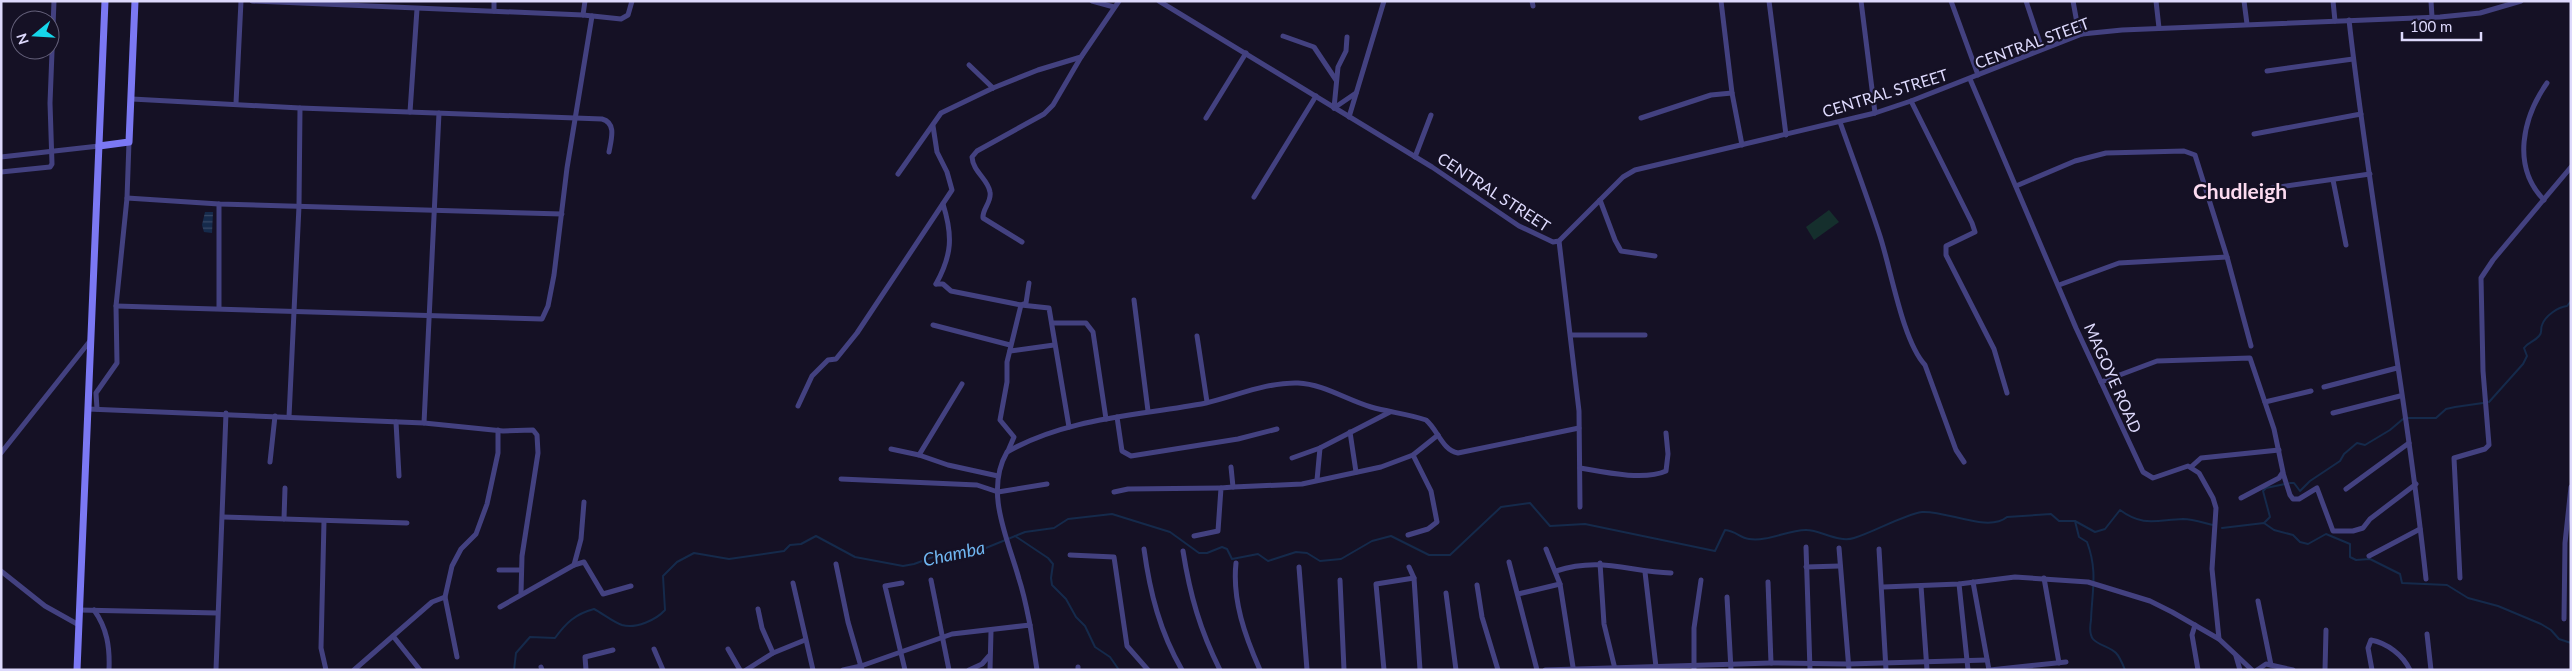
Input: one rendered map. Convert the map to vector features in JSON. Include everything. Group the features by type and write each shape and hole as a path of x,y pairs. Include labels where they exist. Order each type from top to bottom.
{"main road":[{"path":"77,670 104,1"},
{"path":"99,146 129,142 135,1"}],"street":[{"path":"1,172 50,167 52,164 50,103 54,1"},
{"path":"236,103 241,1"},
{"path":"252,1 345,3 417,9 626,18 632,1"},
{"path":"494,1 494,11"},
{"path":"583,15 585,1"},
{"path":"1092,1 1114,8"},
{"path":"1022,242 983,218 982,214 991,194 974,167 972,157 977,151 1044,114 1053,105 1081,58 1119,1"},
{"name":"CENTRAL STREET","path":"1160,1 1415,156 1520,226 1548,242 1559,241 1623,177 1635,170 1875,113 1970,79"},
{"path":"1349,117 1384,1"},
{"path":"1721,1 1732,93 1742,145"},
{"path":"1769,1 1786,135"},
{"path":"1861,1 1875,113"},
{"path":"1951,1 1978,76"},
{"path":"2026,1 2042,49"},
{"path":"2073,1 2077,23 2082,34"},
{"path":"2156,1 2159,28"},
{"path":"2244,1 2247,24"},
{"path":"2333,1 2335,21"},
{"path":"2431,1 2432,17"},
{"name":"CENTRAL STEET","path":"1970,79 2082,34 2159,28 2432,17 2480,13 2521,1"},
{"path":"410,112 417,9"},
{"path":"116,306 542,318 545,316 550,298 575,118 592,16"},
{"path":"2349,20 2360,114 2400,396 2416,484 2426,579"},
{"path":"1284,36 1314,47 1336,80"},
{"path":"1334,108 1336,80 1341,57 1346,50 1347,37"},
{"path":"1206,118 1246,53"},
{"path":"898,174 942,113 992,88 1038,70 1081,58"},
{"path":"2267,71 2353,59"},
{"path":"969,65 992,88"},
{"name":"MAGOYE ROAD","path":"1970,79 2101,382 2145,475 2153,478 2184,467 2191,467 2201,458 2279,450"},
{"path":"2544,200 2537,192 2531,180 2524,154 2524,139 2530,112 2547,83"},
{"path":"1334,108 1356,93"},
{"path":"1641,118 1720,93 1732,93"},
{"path":"1254,197 1316,96"},
{"path":"132,99 236,103 300,108 575,118 608,122 612,130 609,152"},
{"path":"1911,101 1974,227 1974,232 1970,235 1946,246 1946,255 1994,350 2007,393"},
{"path":"289,417 299,206 300,108"},
{"path":"424,424 438,113"},
{"path":"2254,134 2360,114"},
{"path":"1415,156 1431,116"},
{"path":"1840,122 1880,233 1910,339 1919,358 1925,365 1956,450 1964,462"},
{"path":"798,406 812,376 828,360 836,359 857,333 952,190 952,185 937,152 933,126"},
{"path":"98,409 96,393 117,363 116,306 127,198 129,142"},
{"path":"1,157 99,146"},
{"path":"2016,186 2075,161 2106,153 2189,152 2195,154 2227,257 2251,346"},
{"path":"2460,578 2454,458 2486,449 2489,445 2483,371 2481,278 2493,260 2571,167"},
{"path":"2272,188 2370,174"},
{"path":"2333,180 2346,245"},
{"path":"127,198 219,204 433,212 562,214"},
{"path":"1600,200 1615,240 1622,251 1655,256"},
{"path":"219,204 219,308"},
{"path":"944,204 950,242 948,258 936,284 943,284 951,291 1021,305 1049,308 1069,427"},
{"path":"1559,241 1571,334 1579,428 1580,507"},
{"path":"2059,286 2119,263 2227,257"},
{"path":"1029,282 1026,303 1021,305 1010,348 1000,420 1014,437 998,476 998,492 1008,546 1030,625 1036,670"},
{"path":"1134,300 1148,411"},
{"path":"1052,323 1086,323 1093,332 1106,419"},
{"path":"933,325 1010,348 1054,345"},
{"path":"1571,334 1645,335"},
{"path":"1197,336 1207,402"},
{"path":"1,454 90,341"},
{"path":"2101,382 2157,361 2245,357 2252,361 2279,450 2290,495 2293,499 2300,499 2317,488 2332,531 2340,532 2363,528 2370,519 2416,484"},
{"path":"2324,387 2397,368"},
{"path":"1007,452 1069,427 1148,411 1207,402 1278,384 1299,383 1390,412 1426,420 1438,434 1445,447 1452,452 1458,453 1579,428"},
{"path":"919,455 962,384"},
{"path":"2265,402 2311,390"},
{"path":"2333,413 2400,396"},
{"path":"88,408 396,422 498,430 529,428 536,432 538,440 520,570 521,593"},
{"path":"1292,458 1320,448 1390,412"},
{"path":"216,670 226,414"},
{"path":"270,462 275,416"},
{"path":"1118,417 1122,451 1131,456 1238,439 1277,429"},
{"path":"396,422 399,476"},
{"path":"457,658 445,597 452,566 461,549 476,534 487,504 498,452 498,430"},
{"path":"1350,432 1356,472"},
{"path":"1580,468 1627,474 1659,474 1666,471 1666,433"},
{"path":"1114,492 1128,489 1285,485 1317,480 1381,467 1413,455 1438,434"},
{"path":"2346,489 2409,443"},
{"path":"1317,480 1320,448"},
{"path":"891,449 919,455 948,465 998,476"},
{"path":"1408,535 1428,529 1437,522 1431,491 1413,455"},
{"path":"2191,467 2199,473 2208,487 2216,508 2212,569 2219,639"},
{"path":"1231,468 1234,487"},
{"path":"2241,498 2282,477 2283,472"},
{"path":"841,479 977,485 998,492 1048,484"},
{"path":"2564,619 2565,543 2571,487"},
{"path":"284,519 285,488"},
{"path":"1194,536 1218,531 1221,488"},
{"path":"574,565 581,540 584,502"},
{"path":"223,517 407,522"},
{"path":"324,521 321,648 326,670"},
{"path":"2368,556 2420,529"},
{"path":"1806,547 1809,667"},
{"path":"1839,548 1849,667"},
{"path":"1546,549 1560,584 1575,668"},
{"path":"1879,549 1886,670"},
{"path":"1144,550 1153,601 1162,630 1182,670"},
{"path":"1183,551 1201,630 1220,670"},
{"path":"1070,556 1114,557 1127,646 1148,670"},
{"path":"500,607 521,593 574,565 584,562 603,594 631,586"},
{"path":"1236,562 1236,587 1246,639 1260,670"},
{"path":"1509,562 1537,670"},
{"path":"1556,571 1579,565 1600,563 1644,572 1671,573"},
{"path":"1600,563 1604,624 1614,668"},
{"path":"836,564 862,668"},
{"path":"1806,567 1840,566"},
{"path":"1299,567 1307,670"},
{"path":"1409,568 1414,578 1420,670"},
{"path":"499,570 520,570"},
{"path":"1,571 45,606 79,625"},
{"path":"1644,572 1653,668"},
{"path":"1882,587 1959,584 2015,577 2088,582 2155,604 2195,625 2219,639 2252,670"},
{"path":"1384,670 1376,584 1414,578"},
{"path":"2044,578 2057,666"},
{"path":"932,580 941,638 949,670"},
{"path":"1340,580 1344,670"},
{"path":"1694,668 1695,622 1701,580"},
{"path":"1768,582 1770,670"},
{"path":"1973,582 1990,670 2057,666 2066,662"},
{"path":"793,583 812,670"},
{"path":"902,583 885,586 905,670"},
{"path":"1477,584 1482,617 1498,670"},
{"path":"1518,594 1560,584"},
{"path":"1959,584 1968,670"},
{"path":"1921,586 1927,670"},
{"path":"1446,593 1456,670"},
{"path":"354,670 432,602 445,597"},
{"path":"1727,597 1731,667"},
{"path":"2258,601 2271,665"},
{"path":"758,609 762,628 772,653"},
{"path":"79,610 217,613"},
{"path":"94,610 103,623 109,645 109,670"},
{"path":"842,670 862,668 900,652 955,633 991,631 1030,625"},
{"path":"2195,625 2192,636 2198,670"},
{"path":"2325,670 2326,630"},
{"path":"990,670 991,631"},
{"path":"2427,634 2430,670"},
{"path":"393,636 420,670"},
{"path":"746,670 772,653 805,640"},
{"path":"2372,670 2368,648 2370,640 2382,642 2403,659 2410,670"},
{"path":"654,649 663,670"},
{"path":"728,649 740,670"},
{"path":"586,670 586,657 613,650"},
{"path":"969,670 982,664 989,656"},
{"path":"2236,656 2240,670"},
{"path":"1545,670 1575,668 1731,667 1769,663 1809,667 1849,667 1886,662 1987,660"},
{"path":"2257,670 2266,664 2293,670"}],"green space":[{"path":"1829,210 1839,222 1814,240 1806,227"}],"water":[{"path":"205,212 213,212 212,233 204,232 202,225"}],"waterway":[{"path":"2489,402 2523,364 2527,356 2524,348 2540,335 2546,318 2556,310 2567,306 2571,301"},
{"path":"2407,418 2436,418 2446,409 2483,403"},
{"path":"2290,483 2294,483 2300,491 2310,481 2340,461 2344,454 2357,443 2365,445 2390,430 2403,419"},
{"path":"2264,523 2270,517 2263,491 2266,488 2285,484"},
{"name":"Chamba","path":"514,670 516,653 530,637 555,638 572,620 587,611 594,609 619,624 627,626 639,625 656,617 665,610 663,576 677,562 694,553 729,559 784,551 790,545 801,544 816,536 855,557 903,566 944,553 976,552 1025,532 1054,528 1068,519 1112,514 1170,532 1199,553 1207,553 1222,547 1227,549 1232,559 1258,554 1268,561 1296,552 1307,553 1320,561 1341,559 1372,541 1391,536 1429,555 1450,555 1501,507 1530,503 1550,526 1585,524 1715,551 1725,530 1749,539 1763,539 1806,530 1836,538 1848,539 1906,516 1922,512 1932,512 1989,523 2007,517 2051,514 2059,521 2075,521 2095,532 2105,529 2120,510 2143,521 2187,519 2213,525"},
{"path":"2075,521 2079,537 2087,542 2092,562 2094,581 2091,635 2095,641 2116,653 2125,670"},
{"path":"2222,528 2264,523 2274,530 2293,535 2300,542 2308,544 2326,534 2350,544 2350,557 2356,560 2370,559 2400,574 2402,583 2447,585 2468,598 2498,606 2541,624 2551,630 2559,639 2571,643"},
{"path":"1015,536 1048,558 1053,564 1052,585 1066,599 1076,617 1085,626 1095,647 1110,657 1119,670"}],"district":[{"name":"Chudleigh","path":"2240,192"}]}
